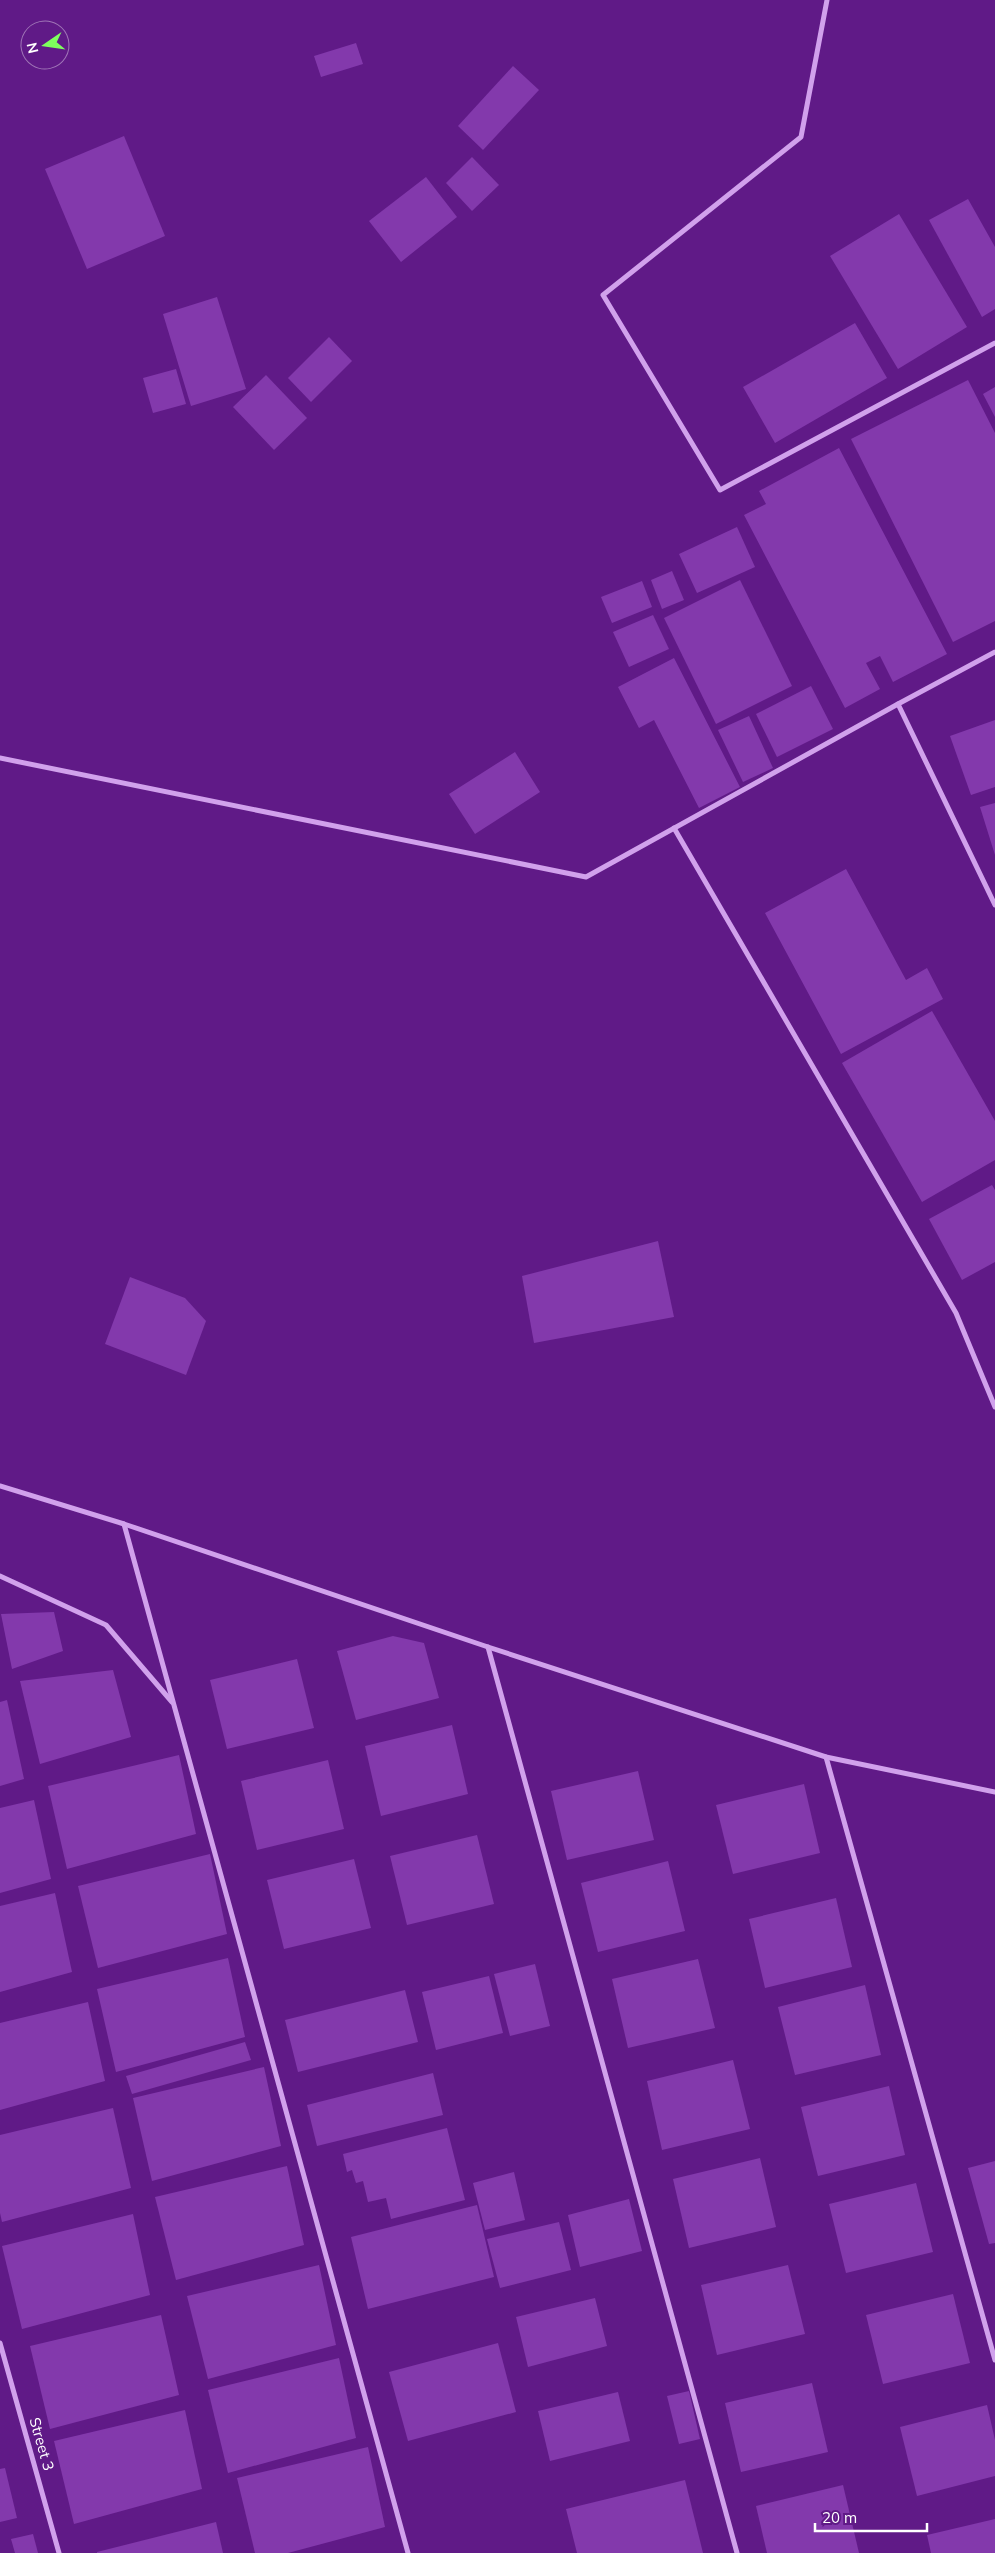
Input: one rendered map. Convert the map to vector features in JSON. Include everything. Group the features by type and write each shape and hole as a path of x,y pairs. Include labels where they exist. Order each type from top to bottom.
{"street":[{"path":"827,0 801,137 603,295 720,490 995,343"},
{"path":"0,758 586,877 995,652"},
{"path":"898,704 995,905"},
{"path":"674,828 956,1313 995,1407"},
{"path":"0,1486 124,1524 488,1647 826,1757 995,1792"},
{"path":"124,1524 408,2553"},
{"path":"0,1576 106,1625 174,1705"},
{"path":"488,1647 737,2553"},
{"path":"826,1757 995,2360"},
{"name":"Street 3","path":"0,2343 59,2553"}],"building":[{"path":"356,43 363,64 321,77 314,56"},
{"path":"513,66 539,90 483,150 458,126"},
{"path":"124,136 165,236 87,269 45,169"},
{"path":"472,157 499,185 472,211 446,183"},
{"path":"426,177 457,217 401,262 369,221"},
{"path":"968,199 995,247 995,309 982,317 929,220"},
{"path":"899,214 967,327 898,369 830,256"},
{"path":"217,297 246,389 191,406 163,314"},
{"path":"855,323 887,378 775,443 743,387"},
{"path":"329,337 352,361 311,402 288,378"},
{"path":"176,369 186,404 153,413 143,378"},
{"path":"266,375 307,418 274,450 233,407"},
{"path":"968,380 995,433 995,621 953,642 851,439"},
{"path":"995,387 995,417 983,394"},
{"path":"839,448 947,654 893,682 880,656 866,663 880,689 845,708 744,515 766,504 759,491"},
{"path":"737,527 755,567 697,593 679,554"},
{"path":"672,571 684,600 662,609 651,580"},
{"path":"740,580 792,686 716,724 664,618"},
{"path":"642,581 652,607 612,623 601,597"},
{"path":"653,615 669,649 629,667 613,632"},
{"path":"674,658 740,787 699,808 654,720 639,728 618,687"},
{"path":"811,686 833,729 777,757 756,714"},
{"path":"749,716 773,768 743,782 718,730"},
{"path":"995,720 995,787 971,795 950,736"},
{"path":"515,752 540,792 475,834 449,794"},
{"path":"995,803 995,855 980,807"},
{"path":"846,869 906,980 927,968 943,999 841,1054 765,913"},
{"path":"932,1011 995,1121 995,1160 922,1202 842,1063"},
{"path":"992,1185 995,1190 995,1262 962,1280 929,1219"},
{"path":"658,1241 674,1317 534,1343 522,1276"},
{"path":"130,1277 185,1298 206,1321 186,1375 105,1344"},
{"path":"54,1612 63,1651 12,1669 1,1614"},
{"path":"393,1636 424,1643 439,1698 356,1720 337,1651"},
{"path":"297,1659 314,1728 227,1749 210,1680"},
{"path":"113,1670 131,1737 40,1764 20,1681"},
{"path":"7,1700 24,1779 0,1786 0,1702"},
{"path":"452,1725 468,1794 381,1816 365,1746"},
{"path":"179,1755 196,1834 67,1869 48,1786"},
{"path":"328,1760 344,1829 257,1850 241,1781"},
{"path":"638,1771 654,1840 567,1860 551,1791"},
{"path":"804,1784 820,1853 733,1874 716,1805"},
{"path":"34,1800 51,1879 0,1893 0,1808"},
{"path":"477,1835 494,1904 407,1925 390,1856"},
{"path":"210,1854 227,1934 98,1968 78,1886"},
{"path":"354,1859 371,1928 284,1949 267,1880"},
{"path":"668,1861 685,1931 598,1952 581,1883"},
{"path":"55,1893 72,1972 0,1992 0,1906"},
{"path":"836,1898 852,1967 765,1988 749,1919"},
{"path":"228,1958 245,2037 116,2072 97,1989"},
{"path":"698,1959 715,2028 628,2048 612,1979"},
{"path":"535,1964 550,2026 510,2036 494,1974"},
{"path":"489,1976 503,2033 436,2050 422,1992"},
{"path":"865,1985 881,2055 795,2075 778,2007"},
{"path":"405,1990 418,2042 298,2072 285,2020"},
{"path":"88,2002 105,2081 0,2110 0,2023"},
{"path":"245,2042 251,2060 132,2094 126,2076"},
{"path":"733,2060 750,2129 662,2150 647,2081"},
{"path":"264,2067 281,2146 152,2181 133,2098"},
{"path":"433,2073 443,2115 317,2146 307,2105"},
{"path":"889,2086 905,2155 818,2176 801,2107"},
{"path":"113,2108 131,2188 2,2222 0,2213 0,2135"},
{"path":"447,2128 465,2200 391,2219 386,2198 368,2202 363,2181 356,2183 352,2170 347,2172 343,2154"},
{"path":"760,2158 776,2227 689,2248 673,2179"},
{"path":"995,2161 995,2243 989,2244 968,2168"},
{"path":"287,2166 304,2245 176,2280 155,2197"},
{"path":"514,2172 525,2220 485,2230 473,2183"},
{"path":"916,2183 933,2252 846,2273 829,2204"},
{"path":"629,2199 642,2251 580,2267 568,2215"},
{"path":"477,2205 494,2277 368,2309 351,2237"},
{"path":"133,2214 150,2295 22,2329 2,2246"},
{"path":"559,2222 571,2270 500,2288 487,2239"},
{"path":"319,2265 336,2345 208,2379 187,2296"},
{"path":"788,2265 805,2334 717,2355 701,2285"},
{"path":"953,2294 970,2363 883,2384 866,2315"},
{"path":"595,2298 607,2346 528,2367 516,2317"},
{"path":"161,2315 179,2395 50,2429 30,2346"},
{"path":"498,2343 516,2412 408,2441 389,2372"},
{"path":"339,2358 356,2438 228,2473 208,2390"},
{"path":"812,2383 828,2452 741,2472 725,2403"},
{"path":"689,2391 700,2439 679,2444 667,2396"},
{"path":"618,2392 630,2441 550,2461 538,2411"},
{"path":"987,2405 995,2440 995,2476 917,2496 900,2427"},
{"path":"185,2410 202,2489 74,2524 54,2441"},
{"path":"368,2447 385,2527 288,2553 255,2553 237,2478"},
{"path":"5,2468 17,2518 0,2522 0,2469"},
{"path":"685,2480 703,2553 577,2553 566,2509"},
{"path":"843,2485 859,2553 767,2553 756,2506"},
{"path":"995,2519 995,2553 931,2553 927,2535"},
{"path":"216,2522 223,2553 97,2553 97,2552"},
{"path":"33,2534 38,2553 15,2553 11,2539"}]}
